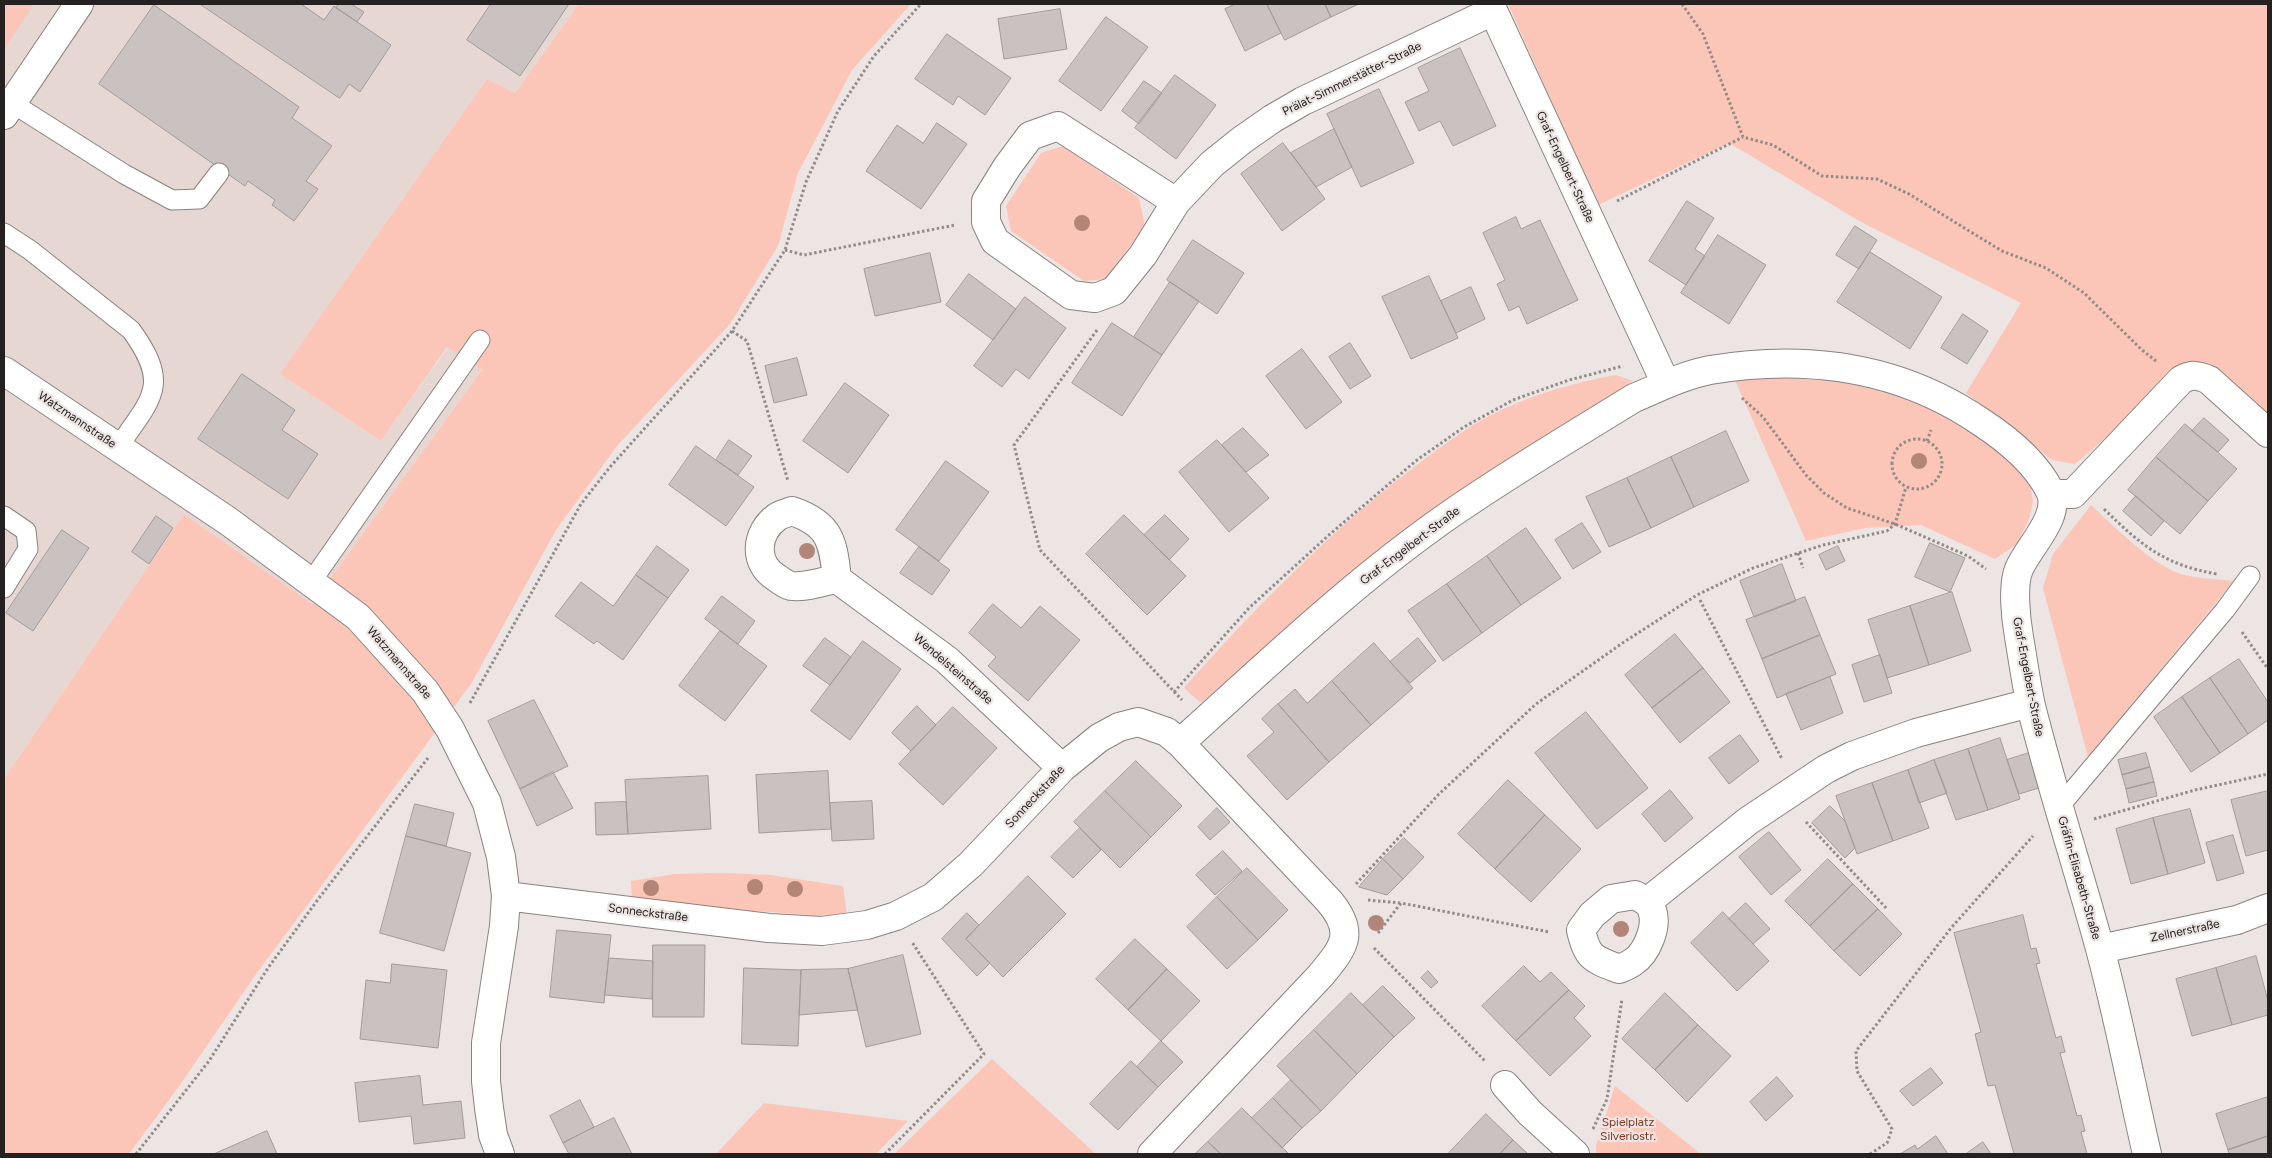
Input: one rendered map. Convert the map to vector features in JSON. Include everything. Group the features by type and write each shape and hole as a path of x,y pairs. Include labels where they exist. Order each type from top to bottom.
{"street":[{"path":"8,109 78,4"},
{"name":"Prälat-Simmerstätter-Straße","path":"1095,298 1114,291 1143,255 1176,202 1212,164 1242,140 1272,119 1303,101 1492,7"},
{"name":"Graf-Engelbert-Straße","path":"1492,7 1666,384"},
{"path":"1095,298 1071,295 995,241 986,222 986,201 1030,136 1058,126 1176,202"},
{"name":"Graf-Engelbert-Straße","path":"1180,743 1368,577 1454,512 1634,398 1666,384 1708,370 1797,363 1827,364 1867,372 1902,382 1967,412 2016,449 2037,472 2052,494 2050,518 2018,570 2015,612 2030,703 2062,817"},
{"name":"Watzmannstraße","path":"4,371 228,521 358,617 425,691 450,729 487,803 501,857 506,896 504,926 486,1043 488,1108 493,1135 500,1154"},
{"path":"2052,494 2073,494 2181,380 2190,374 2209,380 2268,433"},
{"path":"792,511 811,517 827,533 835,557 837,579 790,586 772,575 763,565 758,547 768,527 778,517 792,511"},
{"name":"Wendelsteinstraße","path":"837,579 947,660 1062,768"},
{"path":"1647,902 1748,821 1826,769 1852,756 1916,733 2030,703"},
{"name":"Sonneckstraße","path":"506,896 778,928 822,930 867,925 896,916 933,897 971,864 1062,768 1099,738 1119,727 1138,722 1167,732 1180,743 1340,914 1346,927 1357,941"},
{"name":"Gräfin-Elisabeth-Straße","path":"2062,817 2100,949 2147,1154"},
{"path":"1635,895 1647,902 1653,910 1653,930 1642,953 1634,962 1619,969 1599,961 1585,950 1581,930 1592,915 1611,899 1635,895"},
{"name":"Zellnerstraße","path":"2100,949 2237,920 2268,908"},
{"path":"1152,1154 1337,956 1357,941"},
{"path":"1504,1085 1574,1153"}],"lane":[{"path":"8,109 172,200 199,199 218,172"},
{"path":"4,233 30,250 130,330 140,343 149,361 154,380 150,401 118,447"},
{"path":"312,582 480,340"},
{"path":"4,516 26,531 28,548 4,588"},
{"name":"Gräfin-Elisabeth-Straße","path":"2062,817 2250,576"}],"path":[{"path":"136,1154 209,1061 268,968 318,898 476,695 581,504 610,467 732,331 784,250 806,182 838,111 874,56 921,4"},
{"path":"1682,4 1703,34 1743,136"},
{"path":"1587,215 1743,136 1774,145 1822,176 1877,179 1909,194 2002,251 2046,268 2084,293 2142,350 2181,380"},
{"path":"784,250 804,255 960,224 986,222"},
{"path":"1095,298 1099,326 1014,445 1040,550 1203,722"},
{"path":"732,331 748,341 793,496 792,511"},
{"path":"1174,692 1249,608 1329,534 1417,460 1464,426 1513,400 1568,380 1622,365 1666,384"},
{"path":"1738,394 1763,417 1806,475 1824,493 1847,508 1895,524 1968,556 1994,574 2018,570"},
{"path":"1918,439 1927,441 1935,447 1940,455 1941,465 1939,474 1934,482 1925,487 1916,489 1906,487 1898,481 1893,472 1894,454 1900,446 1908,441 1918,439"},
{"path":"1352,888 1439,794 1536,704 1697,595 1753,568 1823,544 1887,531 1895,524 1906,487"},
{"path":"2052,494 2098,503 2137,541 2158,555 2192,570 2222,575 2250,576"},
{"path":"1798,553 1803,568"},
{"path":"1700,600 1790,793 1887,909"},
{"path":"2225,610 2268,669"},
{"path":"1870,1154 1887,1143 1892,1129 1857,1071 1856,1052 1951,928 2062,817 2268,774"},
{"path":"1504,1085 1494,1070 1423,995 1357,941 1401,902 1557,934 1581,930"},
{"path":"885,1154 984,1054 896,916"},
{"path":"1574,1153 1592,1132 1607,1100 1623,989 1619,969"}],"shaded area":[{"path":"4,4 579,4 515,93 487,79 281,374 381,441 448,347 482,370 312,604 184,514 4,779"}],"green space":[{"path":"4,4 34,4 4,49"},
{"path":"579,4 911,4 852,70 798,173 778,246 730,324 617,446 556,530 471,684 254,977 180,1085 129,1154 4,1154 4,779 184,514 312,604 482,370 447,347 381,441 280,374 487,79 515,93"},
{"path":"1508,4 2268,4 2268,419 2202,363 2171,368 2114,431 2075,464 2052,460 1966,393 2021,303 1861,222 1729,143 1598,205"},
{"path":"1063,146 1139,198 1145,226 1105,279 1084,281 1011,231 1006,206 1041,153"},
{"path":"1616,375 1633,381 1494,472 1297,621 1201,703 1184,688 1261,604 1315,551 1372,501 1437,450 1475,424 1529,398 1587,381"},
{"path":"1826,376 1868,385 1926,403 1984,434 2018,467 2031,488 2033,502 2029,519 2017,544 1995,559 1921,525 1865,528 1806,541 1735,380 1763,377"},
{"path":"2091,505 2135,545 2173,571 2196,577 2234,581 2088,757 2043,588 2053,554"},
{"path":"675,874 770,875 843,886 847,915 824,916 632,902 631,881"},
{"path":"992,1059 1096,1154 894,1154"},
{"name":"Spielplatz Silveriostr.","path":"1615,1086 1701,1154 1596,1154 1596,1146"},
{"path":"764,1103 908,1121 876,1154 716,1154"}],"building":[{"path":"200,4 301,4 324,20 334,6 391,45 360,92 349,84 340,98"},
{"path":"339,4 351,4 364,12 357,22 336,8"},
{"path":"491,4 569,4 520,76 467,40"},
{"path":"1236,4 1267,4 1281,33 1245,51 1225,9"},
{"path":"1267,4 1325,4 1331,17 1285,40"},
{"path":"1325,4 1359,4 1331,17"},
{"path":"154,5 299,107 292,118 332,146 306,181 318,189 294,221 272,205 275,200 248,181 245,186 99,84"},
{"path":"1060,9 1067,49 1004,59 998,19"},
{"path":"1106,17 1148,47 1101,111 1059,81"},
{"path":"947,34 1011,78 985,115 958,96 953,105 915,79"},
{"path":"1460,48 1496,126 1453,146 1440,121 1419,131 1405,102 1429,91 1418,68"},
{"path":"1175,75 1216,105 1176,159 1135,128"},
{"path":"1144,81 1162,93 1139,124 1122,111"},
{"path":"1379,89 1414,163 1361,187 1327,114"},
{"path":"937,123 967,144 921,209 866,171 897,125 923,143"},
{"path":"1334,129 1352,167 1316,187 1291,153"},
{"path":"1283,143 1325,199 1282,231 1241,174"},
{"path":"1687,201 1714,218 1695,249 1705,256 1686,285 1649,261"},
{"path":"1516,217 1521,229 1540,220 1578,300 1527,324 1519,306 1509,311 1497,284 1505,280 1483,233"},
{"path":"1855,226 1877,240 1859,269 1836,255"},
{"path":"1718,235 1766,265 1729,324 1681,293"},
{"path":"1193,240 1244,273 1217,314 1167,280"},
{"path":"1870,252 1942,297 1910,349 1837,302"},
{"path":"930,253 941,302 875,316 864,269"},
{"path":"969,274 1016,309 993,340 946,305"},
{"path":"1429,276 1458,338 1411,359 1382,297"},
{"path":"1170,282 1199,301 1162,355 1134,337"},
{"path":"1471,287 1485,319 1456,333 1441,301"},
{"path":"1025,297 1066,328 1029,379 1016,369 1002,387 974,366"},
{"path":"1963,314 1988,331 1967,364 1941,348"},
{"path":"1112,323 1162,355 1122,416 1072,383"},
{"path":"1350,343 1371,376 1350,389 1329,357"},
{"path":"1302,349 1342,402 1306,429 1266,376"},
{"path":"797,358 807,395 774,403 765,366"},
{"path":"242,374 295,410 282,430 318,454 288,499 198,439"},
{"path":"845,383 889,415 848,473 803,441"},
{"path":"2204,418 2229,440 2218,452 2192,431"},
{"path":"2185,424 2237,469 2208,501 2156,457"},
{"path":"1243,428 1269,455 1246,472 1222,445"},
{"path":"1726,431 1749,481 1694,507 1671,457"},
{"path":"729,440 752,456 738,475 716,460"},
{"path":"1217,440 1269,498 1229,532 1179,472"},
{"path":"696,446 754,487 726,526 669,485"},
{"path":"1671,457 1694,507 1651,528 1627,478"},
{"path":"2156,457 2208,501 2180,534 2128,490"},
{"path":"946,461 989,492 939,561 896,530"},
{"path":"1627,478 1651,528 1609,547 1586,497"},
{"path":"2136,496 2164,521 2151,536 2123,511"},
{"path":"1124,515 1186,576 1147,615 1086,554"},
{"path":"1165,515 1189,539 1169,560 1144,535"},
{"path":"156,516 173,528 149,564 132,552"},
{"path":"1582,523 1601,552 1573,569 1555,540"},
{"path":"1526,528 1561,578 1521,605 1487,556"},
{"path":"62,530 89,548 33,631 6,613"},
{"path":"1930,543 1965,558 1950,592 1915,577"},
{"path":"657,546 689,570 668,598 636,575"},
{"path":"1838,546 1845,561 1826,570 1819,555"},
{"path":"919,547 950,570 932,595 900,573"},
{"path":"1487,556 1521,605 1482,633 1447,584"},
{"path":"1782,564 1796,601 1754,617 1740,581"},
{"path":"636,575 668,598 623,660 597,641 594,644 555,616 581,582 613,606"},
{"path":"1447,584 1482,633 1443,661 1408,611"},
{"path":"1952,592 1971,651 1929,665 1910,606"},
{"path":"722,596 755,621 738,644 705,619"},
{"path":"1805,597 1820,635 1762,659 1746,620"},
{"path":"993,604 1021,628 1040,606 1080,640 1028,701 988,666 996,657 969,633"},
{"path":"1910,606 1929,665 1887,678 1868,620"},
{"path":"720,631 767,666 725,721 679,686"},
{"path":"1675,634 1703,668 1652,708 1625,675"},
{"path":"1820,635 1836,674 1777,698 1762,659"},
{"path":"825,638 851,657 830,685 803,666"},
{"path":"1418,638 1436,661 1410,683 1390,662"},
{"path":"863,641 901,669 850,740 811,711"},
{"path":"1374,643 1413,688 1371,725 1332,681"},
{"path":"1880,655 1892,693 1864,702 1852,665"},
{"path":"2239,659 2268,702 2268,720 2248,734 2210,678"},
{"path":"1703,668 1730,702 1680,743 1652,708"},
{"path":"1830,677 1843,713 1801,730 1786,694"},
{"path":"2210,678 2248,734 2220,753 2182,697"},
{"path":"1332,681 1371,725 1329,762 1278,704 1295,689 1307,703"},
{"path":"2182,697 2220,753 2191,772 2154,717"},
{"path":"534,700 568,766 520,789 488,721"},
{"path":"1278,704 1329,762 1287,800 1247,756 1274,732 1262,719"},
{"path":"917,706 936,725 911,751 892,733"},
{"path":"953,707 997,748 943,805 899,764"},
{"path":"1586,712 1648,788 1597,829 1535,753"},
{"path":"1740,735 1759,761 1729,784 1709,758"},
{"path":"2000,738 2020,799 1988,810 1968,749"},
{"path":"1968,749 1988,810 1956,820 1934,760"},
{"path":"2032,752 2042,787 2019,794 2007,760"},
{"path":"2146,753 2150,767 2122,775 2118,760"},
{"path":"1934,760 1947,793 1919,803 1908,770"},
{"path":"1136,761 1182,806 1151,837 1105,791"},
{"path":"2150,767 2154,782 2126,789 2122,775"},
{"path":"1908,770 1929,828 1893,841 1872,783"},
{"path":"828,771 831,829 759,833 756,775"},
{"path":"553,772 573,808 537,826 520,789"},
{"path":"708,776 711,829 628,834 625,780"},
{"path":"1508,780 1545,815 1495,869 1458,834"},
{"path":"2154,782 2157,796 2129,803 2126,789"},
{"path":"1872,783 1893,841 1857,854 1836,796"},
{"path":"1670,790 1693,818 1665,842 1642,814"},
{"path":"1105,791 1151,837 1120,868 1074,822"},
{"path":"2268,791 2268,850 2246,856 2231,800"},
{"path":"872,801 874,839 832,841 830,803"},
{"path":"626,802 628,834 596,835 595,803"},
{"path":"415,804 454,813 446,846 406,836"},
{"path":"1830,806 1845,821 1855,848 1845,858 1812,823"},
{"path":"1217,808 1230,822 1210,840 1198,827"},
{"path":"2190,809 2205,863 2168,874 2153,818"},
{"path":"1545,815 1581,849 1531,902 1495,869"},
{"path":"2153,818 2168,874 2131,884 2116,829"},
{"path":"1080,828 1101,850 1073,878 1051,857"},
{"path":"1769,832 1801,870 1771,895 1739,857"},
{"path":"2233,835 2244,873 2217,881 2206,843"},
{"path":"406,836 471,853 444,951 380,933"},
{"path":"1404,838 1424,857 1403,879 1383,859"},
{"path":"1223,851 1242,871 1215,895 1196,875"},
{"path":"1383,859 1403,879 1387,895 1359,887"},
{"path":"1828,859 1853,884 1810,926 1785,901"},
{"path":"1247,868 1288,910 1258,940 1217,897"},
{"path":"1028,876 1066,914 1003,977 966,939"},
{"path":"1853,884 1878,909 1834,951 1810,926"},
{"path":"1217,897 1258,940 1227,969 1187,927"},
{"path":"1746,903 1770,929 1753,944 1729,919"},
{"path":"1878,909 1902,934 1860,976 1834,951"},
{"path":"1723,912 1769,961 1737,991 1691,943"},
{"path":"967,913 979,925 966,939 990,963 977,976 942,939"},
{"path":"2023,915 2031,949 2036,948 2040,963 2036,964 2056,1038 2061,1036 2065,1052 2060,1053 2077,1116 2081,1115 2085,1131 2081,1132 2087,1154 2014,1154 1995,1085 1988,1086 1975,1034 1981,1032 1954,933"},
{"path":"557,930 611,935 604,1003 550,997"},
{"path":"1135,939 1167,969 1128,1010 1096,979"},
{"path":"653,945 705,945 704,1017 653,1017"},
{"path":"903,955 921,1034 866,1047 848,969"},
{"path":"2256,956 2268,1001 2268,1015 2232,1025 2216,968"},
{"path":"609,958 653,961 652,999 605,995"},
{"path":"392,964 447,970 438,1048 360,1039 366,980 390,983"},
{"path":"1524,966 1540,982 1551,972 1569,990 1516,1041 1482,1006"},
{"path":"744,968 801,970 798,1046 742,1044"},
{"path":"2216,968 2232,1025 2192,1036 2176,979"},
{"path":"848,969 858,1010 799,1015 801,970"},
{"path":"1167,969 1200,1001 1161,1041 1128,1010"},
{"path":"1428,971 1438,982 1431,988 1421,978"},
{"path":"1383,986 1415,1018 1394,1037 1363,1005"},
{"path":"1569,990 1585,1006 1574,1018 1591,1036 1550,1076 1516,1041"},
{"path":"1351,993 1394,1037 1357,1074 1314,1030"},
{"path":"1665,993 1698,1025 1655,1070 1622,1039"},
{"path":"1698,1025 1731,1056 1687,1102 1655,1070"},
{"path":"1314,1030 1357,1074 1321,1111 1277,1066"},
{"path":"1161,1041 1183,1062 1158,1087 1137,1067"},
{"path":"1131,1061 1158,1087 1118,1130 1090,1104"},
{"path":"1931,1068 1943,1083 1913,1106 1900,1091"},
{"path":"420,1076 423,1105 461,1101 465,1138 414,1144 411,1116 359,1122 355,1083"},
{"path":"1777,1077 1793,1096 1766,1121 1750,1102"},
{"path":"1291,1080 1321,1111 1302,1128 1273,1098"},
{"path":"2268,1097 2268,1136 2228,1150 2216,1114"},
{"path":"1273,1098 1302,1128 1282,1148 1252,1118"},
{"path":"580,1100 594,1127 563,1143 550,1116"},
{"path":"1242,1108 1289,1154 1221,1154 1208,1142"},
{"path":"1486,1114 1513,1140 1500,1154 1450,1154 1449,1153"},
{"path":"614,1118 632,1154 569,1154 563,1143"},
{"path":"267,1131 277,1154 214,1154"},
{"path":"1936,1136 1948,1154 1900,1154 1915,1145 1917,1149"},
{"path":"2268,1136 2268,1154 2229,1154 2228,1150"},
{"path":"1513,1140 1528,1154 1500,1154"},
{"path":"1208,1142 1221,1154 1195,1154"},
{"path":"1983,1142 1991,1154 1966,1154"}]}
